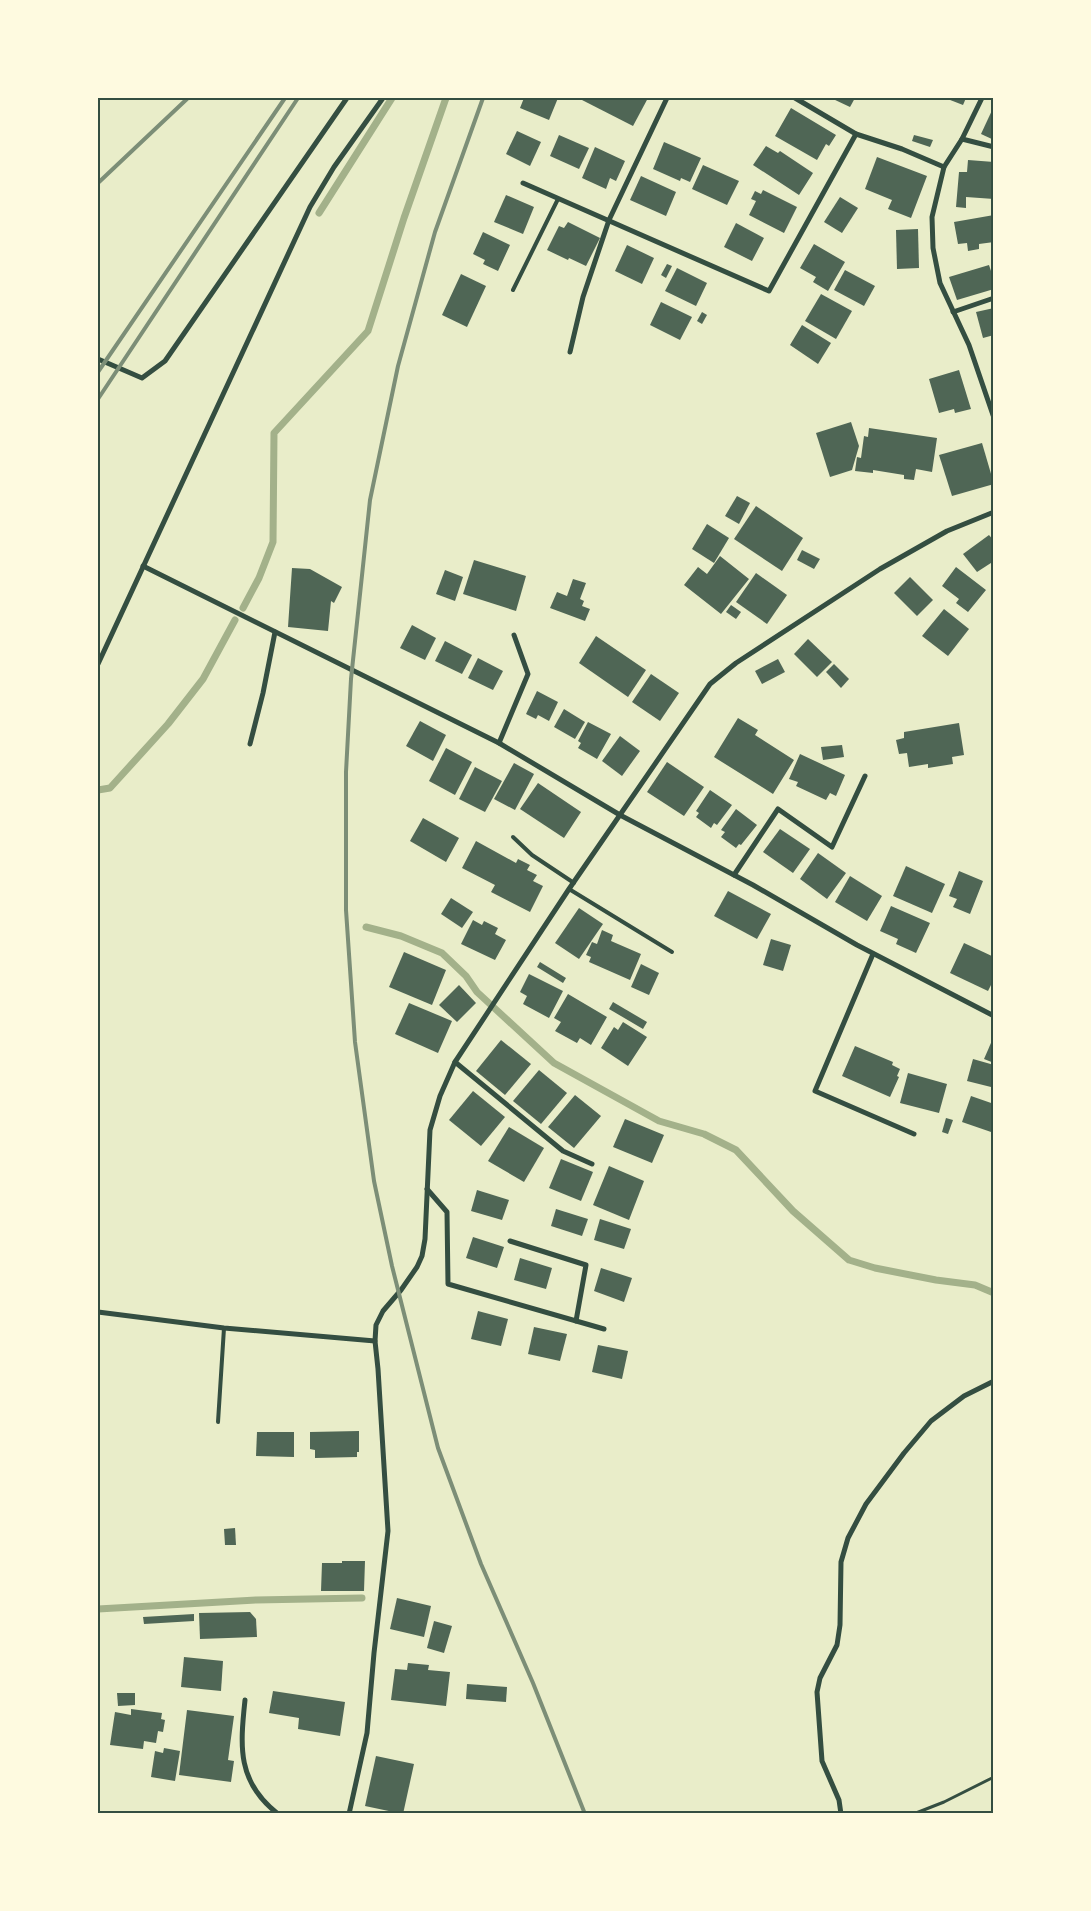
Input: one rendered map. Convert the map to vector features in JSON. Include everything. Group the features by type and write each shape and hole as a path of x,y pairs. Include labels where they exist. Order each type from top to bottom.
{"street":[{"path":"98,359 142,378 165,361 347,98"},
{"path":"98,664 310,207 334,167 384,98"},
{"path":"570,352 584,297 609,220 667,98"},
{"path":"795,98 856,134 902,149 944,167"},
{"path":"982,98 962,139 944,167 932,217 932,248 940,283 969,345 994,418"},
{"path":"523,183 769,291 856,134"},
{"path":"962,139 994,147"},
{"path":"953,312 994,298"},
{"path":"349,1814 367,1733 388,1530 375,1341 376,1325 383,1310 417,1268 422,1256 425,1239 430,1130 440,1096 455,1062 569,889 710,684 736,663 880,569 947,532 994,512"},
{"path":"143,566 499,743 620,814 734,875 873,954 994,1016"},
{"path":"250,744 263,693 275,632"},
{"path":"499,743 528,674 514,635"},
{"path":"734,875 778,809 832,847 865,776"},
{"path":"873,954 815,1091 914,1134"},
{"path":"455,1062 563,1151 592,1164"},
{"path":"426,1189 447,1212 448,1284 604,1329"},
{"path":"510,1241 586,1265 576,1321"},
{"path":"98,1312 224,1328 375,1341"},
{"path":"841,1813 839,1800 822,1761 817,1692 820,1678 837,1645 840,1625 840,1562 848,1538 866,1504 930,1421 964,1396 994,1381"},
{"path":"245,1700 242,1726 246,1774 253,1788 267,1805 278,1814"}],"lane":[{"path":"513,290 558,199"},
{"path":"513,837 532,854 574,883"},
{"path":"569,889 672,952"},
{"path":"218,1422 224,1328"}],"path":[{"path":"841,1813 916,1813 944,1802 994,1777"}],"building":[{"path":"524,98 558,98 549,120 520,108"},
{"path":"583,98 648,98 633,126 582,100"},
{"path":"833,98 855,98 850,107"},
{"path":"945,98 966,98 963,105"},
{"path":"994,106 994,140 981,134"},
{"path":"791,108 836,135 829,146 826,144 817,160 775,136"},
{"path":"517,131 541,142 530,166 506,154"},
{"path":"559,135 589,148 579,169 550,156"},
{"path":"914,135 933,140 930,147 912,141"},
{"path":"664,142 701,158 690,182 681,178 680,181 653,169"},
{"path":"766,146 778,153 780,151 813,173 799,195 753,165"},
{"path":"595,147 625,161 616,181 610,178 606,189 582,178"},
{"path":"877,157 927,176 911,218 888,209 892,200 865,189"},
{"path":"968,160 994,162 994,199 966,197 966,208 956,207 959,172 967,172"},
{"path":"703,165 739,181 727,205 692,189"},
{"path":"641,176 676,192 666,216 630,200"},
{"path":"763,190 797,207 784,233 749,215 756,201 751,199 755,191 761,194"},
{"path":"506,195 534,207 523,234 494,222"},
{"path":"840,197 858,208 842,233 824,222"},
{"path":"994,215 994,242 979,244 979,249 968,251 967,243 958,244 954,222"},
{"path":"568,222 600,238 586,266 547,250 559,226 564,228"},
{"path":"736,223 764,238 752,261 724,247"},
{"path":"918,229 919,268 897,269 896,230"},
{"path":"483,232 510,245 498,271 483,264 485,260 473,254"},
{"path":"814,244 845,262 828,291 813,282 816,277 800,268"},
{"path":"627,245 654,258 642,284 615,271"},
{"path":"667,264 672,266 666,278 661,275"},
{"path":"989,265 994,280 994,289 957,300 949,277"},
{"path":"677,268 707,283 696,306 665,291"},
{"path":"845,270 875,286 864,306 834,290"},
{"path":"461,274 486,286 467,327 442,315"},
{"path":"821,294 852,311 836,339 805,321"},
{"path":"661,302 692,317 680,340 650,325"},
{"path":"994,308 994,335 983,338 976,312"},
{"path":"702,312 707,315 702,324 697,321"},
{"path":"802,325 831,343 818,364 790,345"},
{"path":"959,370 971,409 955,413 954,409 939,413 929,379"},
{"path":"851,422 859,446 852,470 830,477 816,433"},
{"path":"869,428 937,438 932,472 916,469 914,480 904,479 904,475 873,470 873,473 855,471 857,457 861,458 864,436 868,437"},
{"path":"982,443 994,484 952,496 939,455"},
{"path":"737,496 750,503 739,524 725,516"},
{"path":"756,506 803,538 782,571 734,539"},
{"path":"707,524 729,538 714,563 692,549"},
{"path":"989,535 994,541 994,561 977,572 963,554"},
{"path":"802,550 820,559 814,569 797,560"},
{"path":"720,556 749,579 721,614 684,585 698,567 707,574"},
{"path":"474,560 526,576 516,611 463,594"},
{"path":"956,567 986,590 968,612 956,603 959,599 942,586"},
{"path":"292,568 310,569 342,587 334,603 331,601 328,631 288,627"},
{"path":"445,570 463,577 455,601 436,594"},
{"path":"756,573 787,595 767,624 736,602"},
{"path":"910,577 933,600 917,616 894,593"},
{"path":"573,579 586,583 580,599 584,601 582,606 590,609 585,621 550,608 557,592 567,596"},
{"path":"731,605 741,612 736,619 726,612"},
{"path":"944,609 969,629 948,656 922,636"},
{"path":"412,625 436,638 425,660 400,648"},
{"path":"596,636 646,670 628,697 579,663"},
{"path":"808,639 832,662 817,677 794,654"},
{"path":"445,641 472,655 462,674 435,661"},
{"path":"478,658 503,671 493,690 468,678"},
{"path":"778,659 785,672 762,684 755,671"},
{"path":"834,664 849,679 841,688 826,672"},
{"path":"651,674 679,693 660,721 632,702"},
{"path":"537,691 558,702 549,721 538,715 536,719 526,714"},
{"path":"564,709 585,722 575,739 554,727"},
{"path":"738,718 758,730 755,735 794,760 773,794 714,757"},
{"path":"420,721 446,735 433,761 406,746"},
{"path":"588,722 611,734 597,759 578,748 581,743 578,741"},
{"path":"959,723 964,755 952,757 953,764 928,768 928,764 909,767 907,753 899,754 896,740 904,738 904,732"},
{"path":"620,736 640,751 622,776 602,761"},
{"path":"842,745 844,757 823,760 821,747"},
{"path":"446,748 472,762 455,795 429,781"},
{"path":"800,754 845,775 836,796 830,793 826,800 796,786 798,782 789,779"},
{"path":"667,762 704,787 684,816 647,792"},
{"path":"514,763 534,774 515,810 494,799"},
{"path":"475,767 502,781 485,812 459,799"},
{"path":"538,783 581,812 564,838 520,809"},
{"path":"710,790 732,805 717,825 714,823 711,828 696,817 699,813 696,811"},
{"path":"736,809 757,825 741,845 739,844 736,848 721,837 725,832 721,830"},
{"path":"423,818 459,838 446,862 410,841"},
{"path":"780,829 810,849 793,873 763,852"},
{"path":"476,841 516,863 518,859 530,865 527,870 537,875 533,881 543,886 530,912 491,892 495,885 462,868"},
{"path":"818,853 846,873 827,899 800,879"},
{"path":"906,866 945,884 932,913 893,896"},
{"path":"959,871 983,881 970,914 953,907 957,899 949,896"},
{"path":"850,876 882,896 867,921 835,902"},
{"path":"728,891 771,914 757,939 714,916"},
{"path":"451,898 473,912 462,928 441,914"},
{"path":"891,906 930,923 916,953 896,944 898,939 880,931"},
{"path":"579,908 603,924 579,959 555,943"},
{"path":"473,920 482,925 484,921 498,928 495,934 506,940 495,960 461,944"},
{"path":"602,930 613,935 611,941 641,954 630,980 589,962 591,957 586,955 592,942 597,944"},
{"path":"771,939 791,945 783,971 763,965"},
{"path":"964,943 994,957 994,979 988,991 950,973"},
{"path":"404,952 446,970 432,1005 389,987"},
{"path":"540,962 566,978 563,983 537,967"},
{"path":"641,964 659,973 649,995 631,987"},
{"path":"529,974 563,991 549,1018 523,1004 527,996 520,992"},
{"path":"459,985 476,1003 457,1022 439,1005"},
{"path":"568,994 607,1017 591,1045 580,1038 577,1043 555,1031 561,1022 554,1018"},
{"path":"613,1002 647,1022 643,1029 609,1009"},
{"path":"409,1003 452,1021 438,1053 395,1034"},
{"path":"623,1022 647,1037 628,1066 601,1048 614,1027 618,1030"},
{"path":"994,1036 994,1063 984,1059"},
{"path":"501,1040 531,1064 505,1095 476,1071"},
{"path":"855,1046 893,1062 892,1065 900,1069 897,1076 899,1077 890,1097 842,1076"},
{"path":"973,1059 994,1065 994,1078 991,1087 967,1081"},
{"path":"539,1070 567,1093 541,1124 513,1101"},
{"path":"908,1073 947,1084 939,1113 900,1103"},
{"path":"473,1091 505,1117 481,1146 449,1120"},
{"path":"575,1095 601,1116 574,1148 548,1127"},
{"path":"971,1096 994,1104 994,1133 962,1122"},
{"path":"946,1118 953,1120 948,1134 942,1132"},
{"path":"625,1119 664,1135 652,1163 613,1147"},
{"path":"509,1127 544,1148 524,1182 488,1161"},
{"path":"561,1159 593,1172 581,1201 549,1188"},
{"path":"609,1166 644,1181 629,1220 593,1205"},
{"path":"477,1190 509,1200 502,1220 471,1211"},
{"path":"556,1209 588,1219 582,1236 551,1226"},
{"path":"600,1219 631,1229 624,1249 594,1240"},
{"path":"473,1237 504,1247 497,1268 466,1258"},
{"path":"520,1258 552,1268 546,1289 514,1280"},
{"path":"601,1268 632,1278 624,1302 594,1291"},
{"path":"478,1311 508,1319 501,1346 471,1339"},
{"path":"534,1327 567,1334 560,1361 528,1354"},
{"path":"598,1345 628,1351 622,1379 592,1372"},
{"path":"359,1431 359,1452 357,1452 357,1457 315,1458 315,1450 310,1449 310,1432"},
{"path":"257,1432 294,1432 294,1457 256,1456"},
{"path":"235,1528 236,1545 225,1545 224,1529"},
{"path":"342,1561 365,1561 364,1591 321,1591 322,1563 342,1563"},
{"path":"397,1598 431,1606 424,1637 390,1629"},
{"path":"250,1612 256,1619 257,1637 200,1639 199,1613"},
{"path":"194,1614 194,1621 144,1624 143,1617"},
{"path":"434,1621 452,1626 444,1653 427,1648"},
{"path":"184,1657 223,1661 221,1691 181,1687"},
{"path":"408,1663 429,1665 428,1670 450,1672 446,1706 391,1700 395,1669 407,1670"},
{"path":"467,1684 507,1687 506,1702 466,1699"},
{"path":"273,1691 345,1702 340,1736 298,1729 299,1718 269,1713"},
{"path":"117,1693 135,1693 135,1705 118,1706"},
{"path":"131,1709 162,1713 161,1719 165,1720 163,1732 158,1731 156,1743 144,1741 143,1749 110,1745 115,1712 131,1715"},
{"path":"187,1710 234,1716 228,1760 234,1761 231,1782 179,1775"},
{"path":"164,1748 180,1751 175,1781 151,1777 155,1751 163,1753"},
{"path":"376,1756 414,1764 403,1814 365,1806"}],"waterway":[{"path":"319,213 392,98"},
{"path":"243,608 259,578 273,542 274,433 368,331 404,218 446,98"},
{"path":"98,790 110,788 168,724 203,679 235,620"},
{"path":"366,927 401,936 442,953 466,976 477,992 554,1063 659,1121 704,1134 736,1150 793,1211 849,1260 875,1268 936,1280 975,1285 994,1293"},
{"path":"98,1609 256,1600 362,1598"}],"railway":[{"path":"98,183 188,98"},
{"path":"98,372 285,98"},
{"path":"98,399 298,98"},
{"path":"483,98 435,232 398,366 370,500 351,679 346,772 346,910 355,1042 374,1181 392,1266 438,1448 481,1564 533,1683 585,1814"}]}
